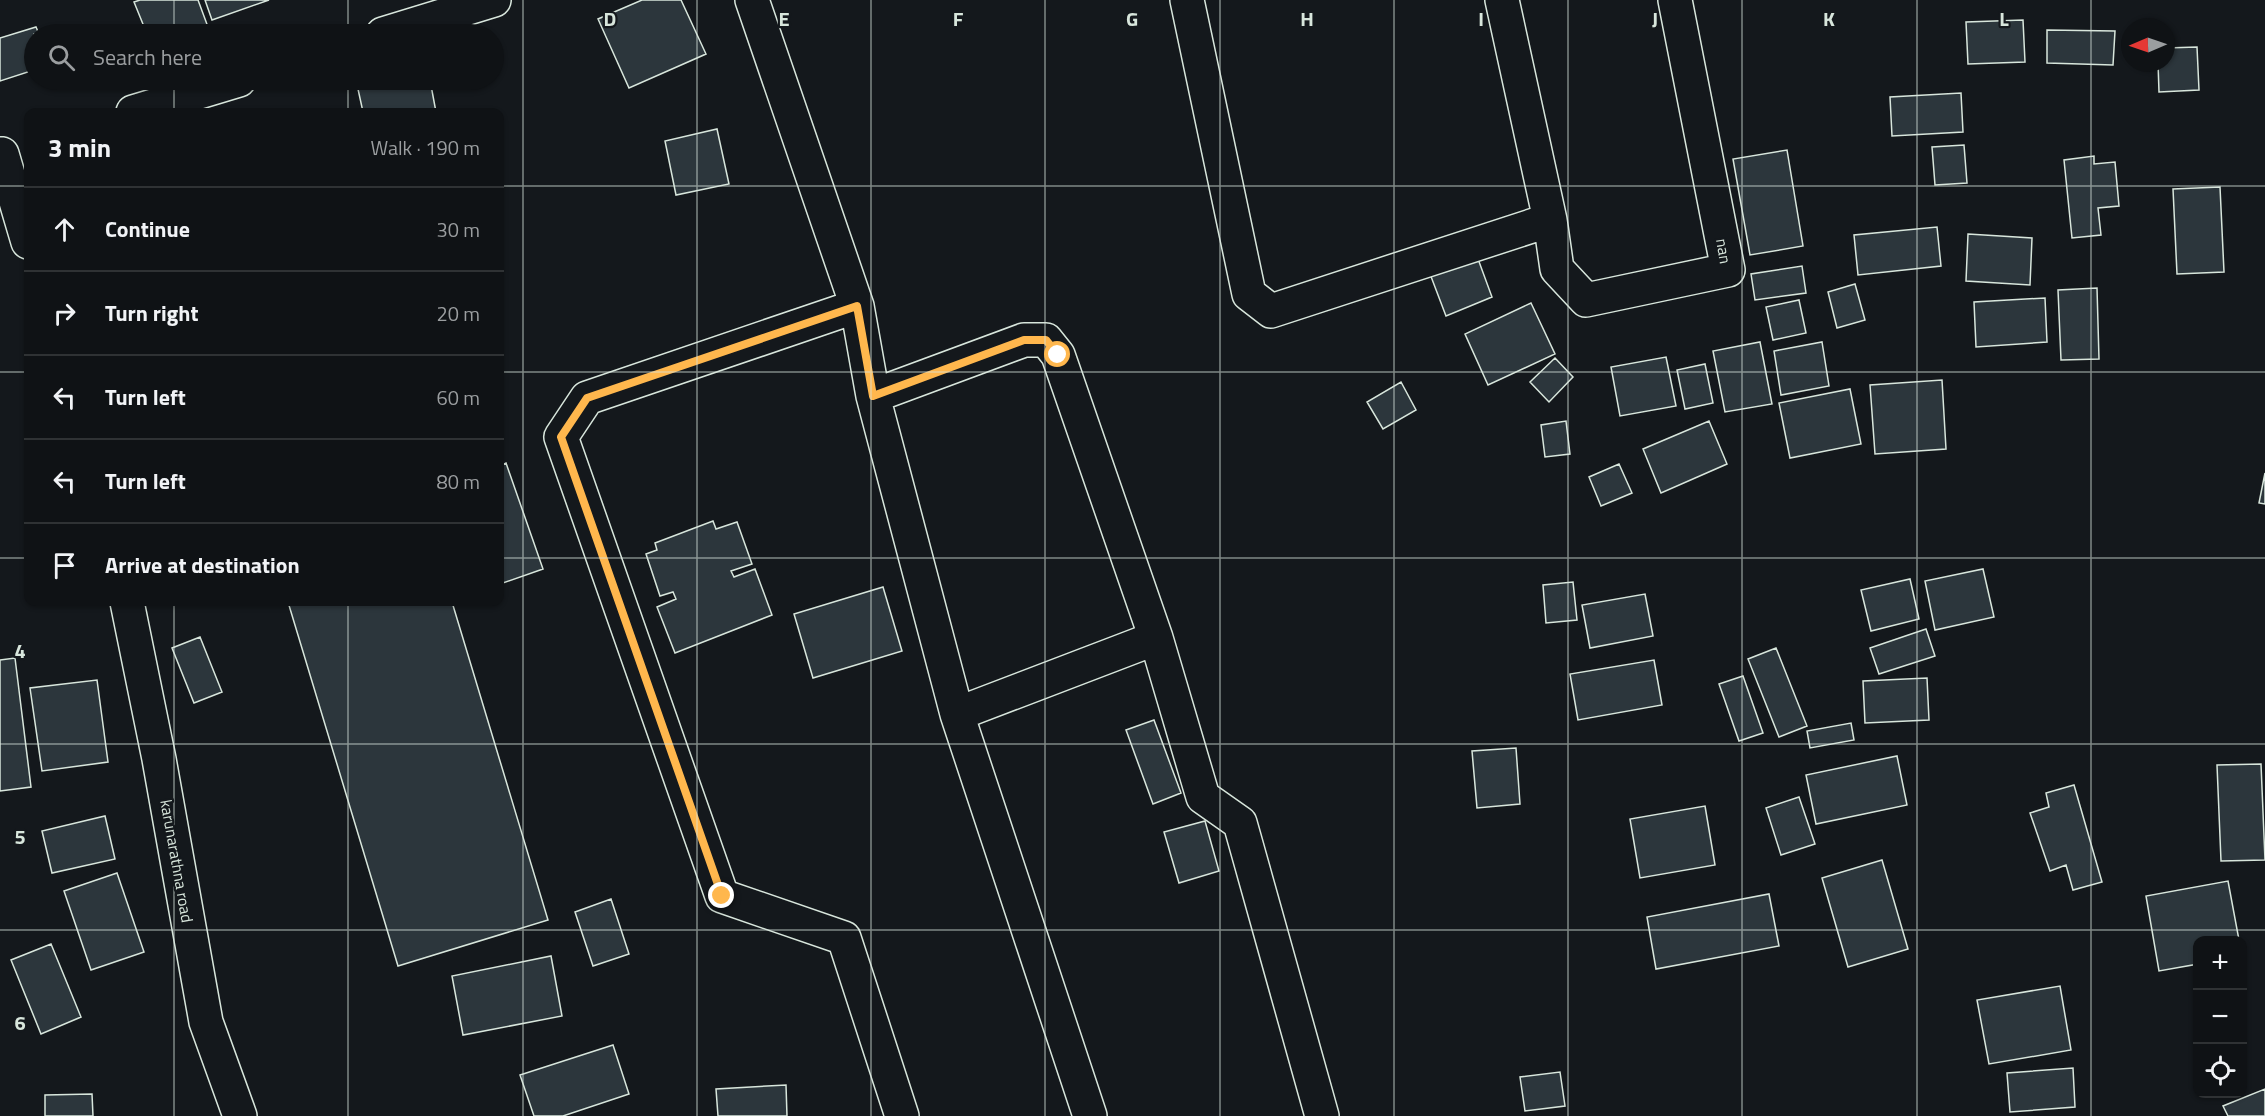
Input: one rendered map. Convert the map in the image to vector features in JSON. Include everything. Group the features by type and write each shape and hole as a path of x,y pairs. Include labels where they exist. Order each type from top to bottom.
{"street":[{"path":"416,24 494,0"},
{"path":"752,0 857,306 873,396 957,714 1090,1116"},
{"path":"1187,0 1249,294 1270,311 1550,220 1502,0"},
{"name":"nan","path":"1550,220 1557,269 1586,300 1728,270 1675,0"},
{"path":"147,108 206,90"},
{"path":"10,151 24,222"},
{"path":"857,306 587,398 561,437 722,896 844,938 902,1116"},
{"path":"873,396 1024,340 1046,340 1058,355 1156,638 1203,797 1240,822 1322,1116"},
{"name":"karunarathna road","path":"128,606 159,759 206,1022 240,1116"},
{"path":"957,714 1156,638"}],"building":[{"path":"140,0 198,0 207,24 143,24 134,2"},
{"path":"205,0 269,0 212,20"},
{"path":"642,0 681,0 706,54 629,88 598,19"},
{"path":"2023,20 2025,62 1968,64 1966,22"},
{"path":"2047,30 2115,31 2113,65 2047,63"},
{"path":"24,31 24,73 0,81 0,38"},
{"path":"2197,47 2199,90 2159,92 2158,72 2175,72 2175,48"},
{"path":"358,90 432,90 435,108 362,108"},
{"path":"1961,93 1963,132 1892,136 1890,97"},
{"path":"717,129 729,184 676,195 665,141"},
{"path":"1964,145 1967,183 1935,185 1932,147"},
{"path":"1787,150 1803,246 1750,255 1733,159"},
{"path":"2094,156 2094,164 2115,162 2119,206 2098,208 2101,235 2072,238 2064,160"},
{"path":"2220,187 2224,272 2177,274 2173,189"},
{"path":"1937,227 1941,266 1858,275 1854,235"},
{"path":"1968,234 2032,238 2030,285 1966,281"},
{"path":"1474,248 1492,297 1446,316 1427,266"},
{"path":"1802,266 1806,293 1755,300 1751,274"},
{"path":"1855,284 1865,320 1837,328 1828,292"},
{"path":"2097,288 2099,359 2061,360 2058,290"},
{"path":"2045,298 2047,342 1976,347 1974,302"},
{"path":"1799,300 1806,333 1773,340 1766,307"},
{"path":"1531,303 1555,354 1488,385 1465,334"},
{"path":"1760,342 1772,404 1725,412 1713,351"},
{"path":"1822,342 1829,386 1781,395 1774,351"},
{"path":"1666,357 1676,406 1620,416 1611,367"},
{"path":"1555,358 1573,377 1549,402 1530,382"},
{"path":"1705,364 1713,403 1685,409 1677,370"},
{"path":"1942,380 1946,449 1875,454 1870,385"},
{"path":"1401,382 1416,410 1383,429 1367,402"},
{"path":"1850,389 1861,444 1790,458 1779,403"},
{"path":"1566,421 1570,454 1545,457 1541,425"},
{"path":"1709,421 1727,464 1661,493 1643,449"},
{"path":"506,463 543,569 504,583 504,464"},
{"path":"1619,464 1632,493 1601,506 1589,477"},
{"path":"2265,473 2265,504 2259,503"},
{"path":"713,521 716,529 737,522 752,564 731,571 734,577 755,569 772,615 675,653 657,607 676,599 673,592 660,596 646,554 657,550 655,543"},
{"path":"1983,569 1994,617 1935,630 1925,581"},
{"path":"1910,579 1919,619 1871,631 1861,590"},
{"path":"1573,582 1577,620 1546,623 1543,585"},
{"path":"883,587 902,651 813,678 794,614"},
{"path":"1645,594 1653,636 1590,648 1582,605"},
{"path":"289,606 453,606 548,920 398,966"},
{"path":"1926,629 1935,656 1879,674 1870,648"},
{"path":"200,637 222,692 194,703 172,648"},
{"path":"1776,648 1807,726 1779,737 1748,659"},
{"path":"15,658 31,787 0,791 0,660"},
{"path":"1654,660 1662,705 1578,720 1570,674"},
{"path":"1743,676 1763,733 1739,741 1719,684"},
{"path":"1927,678 1929,720 1865,723 1863,681"},
{"path":"97,680 108,762 42,771 30,688"},
{"path":"1154,720 1181,793 1153,804 1126,730"},
{"path":"1851,723 1854,740 1810,748 1807,731"},
{"path":"1516,748 1520,804 1477,808 1472,751"},
{"path":"1897,756 1907,805 1816,824 1806,775"},
{"path":"2261,764 2265,860 2221,861 2217,765"},
{"path":"2074,785 2102,882 2073,890 2066,865 2050,871 2030,813 2049,807 2046,793"},
{"path":"1799,797 1815,844 1781,855 1766,808"},
{"path":"1705,806 1715,865 1640,878 1630,819"},
{"path":"105,816 115,859 52,873 42,831"},
{"path":"1205,821 1219,871 1179,883 1164,832"},
{"path":"1882,860 1908,949 1848,967 1822,878"},
{"path":"117,873 144,952 91,970 64,891"},
{"path":"2228,881 2238,936 2193,936 2193,965 2159,971 2146,896"},
{"path":"1769,894 1779,946 1656,969 1647,917"},
{"path":"611,899 629,954 593,966 575,912"},
{"path":"51,944 81,1017 41,1034 11,960"},
{"path":"551,956 562,1016 463,1035 452,976"},
{"path":"2060,986 2071,1050 1989,1064 1977,1000"},
{"path":"613,1045 629,1094 563,1116 534,1116 520,1075"},
{"path":"2073,1068 2075,1107 2010,1112 2007,1073"},
{"path":"1560,1072 1565,1106 1525,1111 1520,1077"},
{"path":"786,1085 787,1116 718,1116 716,1089"},
{"path":"2265,1089 2265,1116 2228,1116 2223,1106"},
{"path":"92,1094 93,1116 45,1116 45,1095"}],"route":[{"path":"722,896 561,437 587,398 857,306 873,396 1024,340 1046,340 1058,355"}]}
